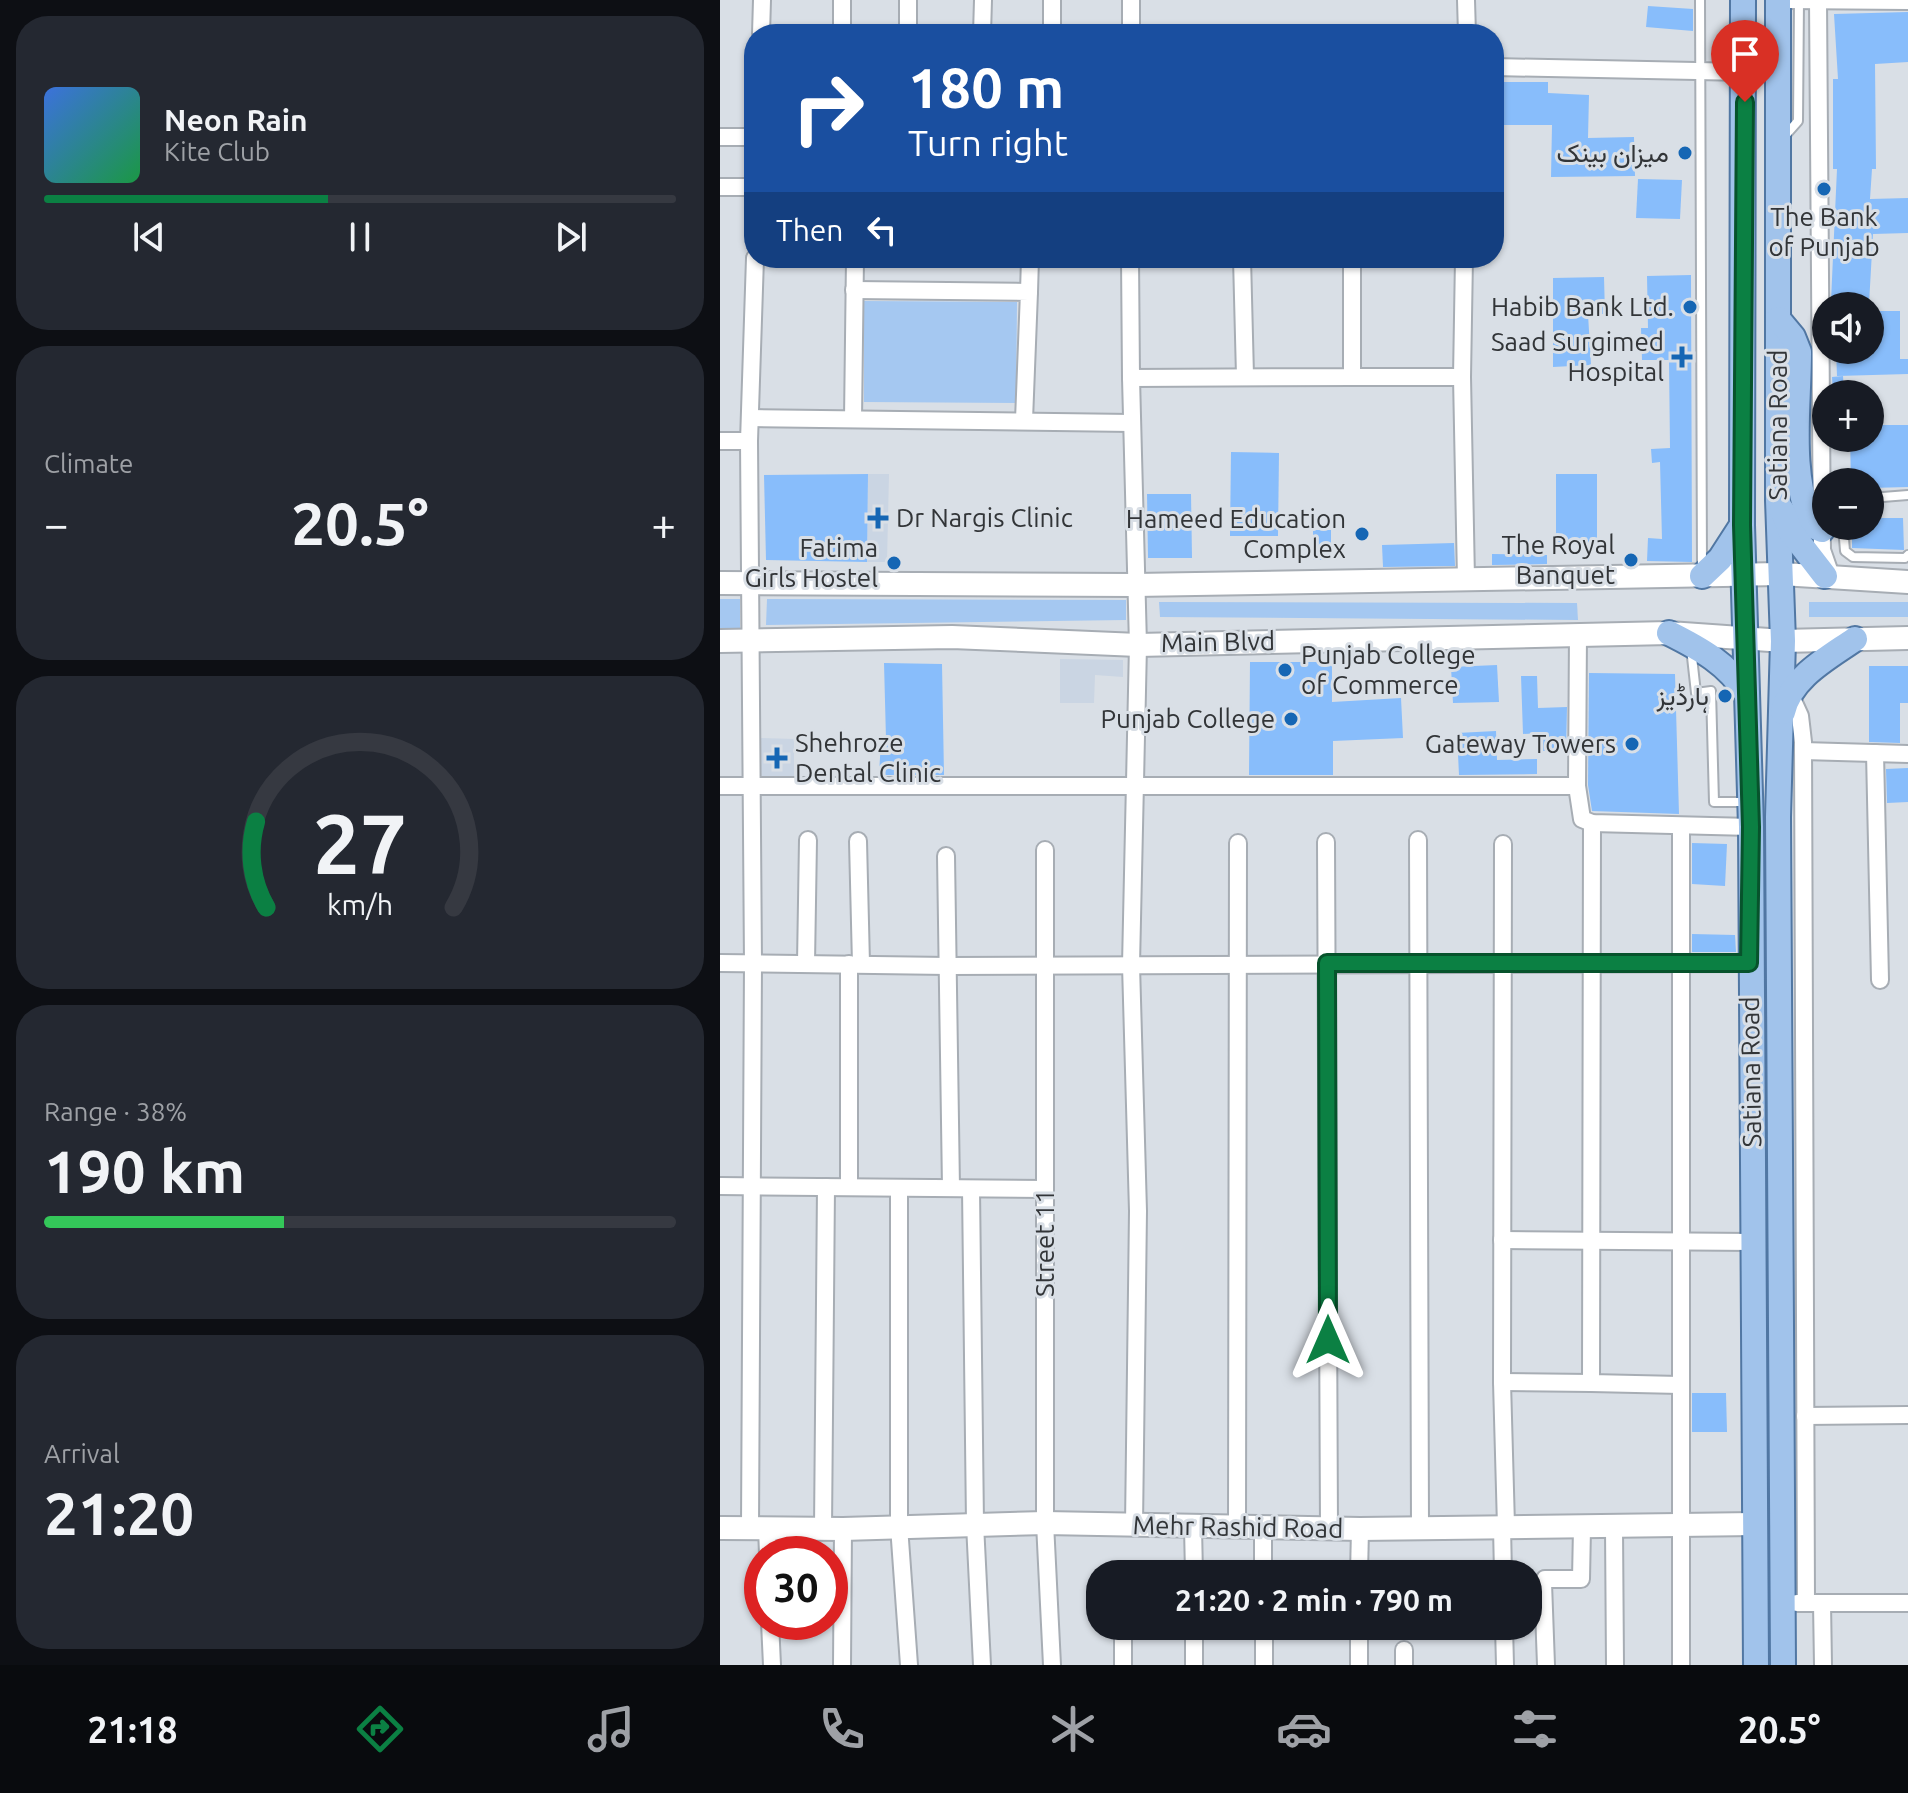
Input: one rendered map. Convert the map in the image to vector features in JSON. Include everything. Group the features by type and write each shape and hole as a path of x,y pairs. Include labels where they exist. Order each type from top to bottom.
{"main road":[{"name":"Satiana Road","path":"1743,0 1742,525 1751,827 1749,963 1756,1665"},
{"name":"Satiana Road","path":"1778,0 1778,500 1783,641 1778,735 1804,1603 1783,1665"},
{"path":"1778,319 1793,337 1799,352 1799,460 1804,508 1812,524"},
{"path":"1778,500 1791,532 1828,577"},
{"path":"1702,576 1720,559 1742,525"},
{"path":"720,583 1135,585 1782,574 1908,582"},
{"name":"Main Blvd","path":"720,641 952,637 1138,645 1578,633 1783,641 1908,638"},
{"path":"1680,638 1725,668 1747,695"},
{"path":"1778,735 1790,694 1804,676 1855,639"},
{"name":"Mehr Rashid Road","path":"720,1528 833,1529 1045,1523 1329,1529 1755,1524"}],"street":[{"path":"761,24 762,0"},
{"path":"842,0 842,24"},
{"path":"908,0 908,24"},
{"path":"982,24 983,0"},
{"path":"1052,0 1052,24"},
{"path":"1131,0 1131,24"},
{"path":"1466,0 1467,24"},
{"path":"1787,0 1908,1"},
{"path":"1818,1 1830,468"},
{"path":"1504,67 1745,72"},
{"path":"720,137 744,137"},
{"path":"720,187 744,187"},
{"path":"755,268 749,441 753,963 750,1186 759,1528 762,1536"},
{"path":"853,419 855,268"},
{"path":"1024,420 1030,268"},
{"path":"1130,268 1138,645 1131,965 1138,1211 1134,1525"},
{"path":"1242,268 1245,376"},
{"path":"1352,268 1352,377"},
{"path":"1464,268 1462,377 1466,579"},
{"path":"854,290 1029,292"},
{"path":"1131,378 1462,377"},
{"path":"750,418 1132,423"},
{"path":"720,441 749,441"},
{"path":"1827,540 1822,550 1828,577"},
{"path":"1578,633 1577,786 1582,819 1592,823 1751,827"},
{"path":"1790,694 1800,716 1803,751 1804,1603 1823,1665"},
{"path":"1803,751 1908,754"},
{"path":"1875,753 1880,980"},
{"path":"720,786 1577,786"},
{"path":"1591,1383 1592,823"},
{"path":"1681,827 1681,1665"},
{"path":"806,963 808,840"},
{"path":"1418,840 1420,1528"},
{"path":"849,1187 858,841"},
{"path":"1326,842 1329,1529"},
{"path":"1237,1527 1238,843"},
{"path":"1503,844 1503,1560"},
{"name":"Street 11","path":"1045,850 1045,1523 1052,1665"},
{"path":"946,856 951,1188"},
{"path":"720,963 948,966 1043,963 1749,963"},
{"path":"720,1186 1045,1189"},
{"path":"826,1187 833,1529 842,1665"},
{"path":"899,1188 899,1526 909,1665"},
{"path":"971,1189 975,1524 982,1665"},
{"path":"1502,1240 1754,1242"},
{"path":"1502,1382 1680,1385"},
{"path":"1805,1416 1908,1415"},
{"path":"1193,1527 1194,1560"},
{"path":"1263,1528 1263,1560"},
{"path":"1546,1665 1543,1583 1545,1579 1581,1579 1582,1528"},
{"path":"1614,1528 1615,1665"},
{"path":"1359,1560 1360,1529"},
{"path":"1804,1603 1908,1603"},
{"path":"771,1640 772,1665"},
{"path":"1123,1640 1123,1665"},
{"path":"1194,1640 1194,1665"},
{"path":"1264,1640 1264,1665"},
{"path":"1359,1640 1359,1665"},
{"path":"1504,1640 1505,1665"}],"lane":[{"path":"1700,0 1702,576"},
{"path":"1778,144 1798,121 1799,0"},
{"path":"1884,497 1908,496"},
{"path":"1839,540 1853,557 1905,558 1908,555"},
{"path":"1680,638 1696,693 1711,691 1714,802 1750,802"}],"shaded area":[{"path":"864,301 1017,302 1016,403 864,402"},
{"name":"Dr Nargis Clinic","path":"868,474 889,474 887,562 867,562"},
{"path":"720,599 740,599 740,630 720,630"},
{"path":"767,599 1126,600 1126,620 766,625"},
{"path":"1159,602 1577,603 1578,620 1160,617"},
{"path":"1809,602 1908,602 1908,617 1809,617"},
{"path":"1060,659 1123,660 1123,677 1095,675 1094,703 1060,703"},
{"name":"Shehroze Dental Clinic","path":"760,738 794,739 794,777 760,776"}],"building":[{"path":"1648,6 1693,9 1693,31 1646,27"},
{"path":"1908,12 1908,62 1875,64 1876,169 1872,169 1870,199 1908,198 1908,233 1873,234 1870,292 1831,292 1837,169 1833,169 1833,79 1838,79 1834,14"},
{"path":"1504,82 1548,82 1548,93 1589,95 1588,138 1634,137 1635,176 1551,177 1552,125 1504,125"},
{"path":"1638,179 1682,180 1680,219 1636,218"},
{"path":"1691,275 1692,562 1647,561 1648,538 1662,539 1660,462 1652,463 1651,449 1670,448 1669,360 1642,360 1641,328 1648,328 1647,276"},
{"path":"1604,277 1605,314 1588,314 1591,365 1553,367 1553,278"},
{"path":"1884,311 1900,311 1900,359 1908,359 1908,374 1837,376 1837,364 1884,364"},
{"path":"1884,425 1908,425 1908,487 1884,488 1884,468 1851,468 1850,452 1884,452"},
{"path":"1231,452 1279,453 1278,536 1230,536"},
{"path":"868,474 867,562 766,560 764,475"},
{"path":"1556,474 1597,474 1597,545 1556,544"},
{"path":"1147,494 1191,494 1192,558 1148,558"},
{"path":"1884,518 1903,518 1904,550 1852,548 1852,540 1884,540"},
{"path":"1313,530 1331,530 1331,560 1313,560"},
{"path":"1454,543 1455,566 1383,567 1382,545"},
{"path":"1492,554 1547,555 1547,564 1492,565"},
{"name":"Punjab College","path":"1250,662 1332,662 1332,702 1401,698 1403,738 1333,741 1333,775 1249,775"},
{"path":"884,663 942,664 944,775 879,775 881,740 886,739"},
{"path":"1497,665 1499,702 1453,703 1451,667"},
{"path":"1869,666 1908,666 1908,703 1900,703 1900,743 1869,742"},
{"name":"Gateway Towers","path":"1589,673 1675,674 1679,814 1592,811 1588,785"},
{"path":"1521,676 1537,676 1538,708 1567,707 1566,751 1542,751 1542,733 1523,734"},
{"path":"1496,731 1497,760 1537,759 1537,774 1459,775 1457,733"},
{"path":"1908,768 1908,802 1887,803 1886,769"},
{"path":"1692,843 1727,844 1725,886 1692,884"},
{"path":"1692,934 1735,935 1736,952 1692,952"},
{"path":"1692,1393 1726,1393 1727,1432 1692,1432"}],"place":[{"name":"میزان بینک","path":"1685,153"},
{"name":"The Bank of Punjab","path":"1824,189"},
{"name":"Habib Bank Ltd.","path":"1690,307"},
{"name":"Saad Surgimed Hospital","path":"1682,357"},
{"name":"Dr Nargis Clinic","path":"878,518"},
{"name":"Hameed Education Complex","path":"1362,534"},
{"name":"The Royal Banquet","path":"1631,560"},
{"name":"Fatima Girls Hostel","path":"894,563"},
{"name":"Punjab College of Commerce","path":"1285,670"},
{"name":"ہارڈیز","path":"1725,696"},
{"name":"Punjab College","path":"1291,719"},
{"name":"Gateway Towers","path":"1632,744"},
{"name":"Shehroze Dental Clinic","path":"777,758"}],"route":[{"path":"1328,1340 1327,963 1749,963 1751,827 1742,525 1745,102"}]}
